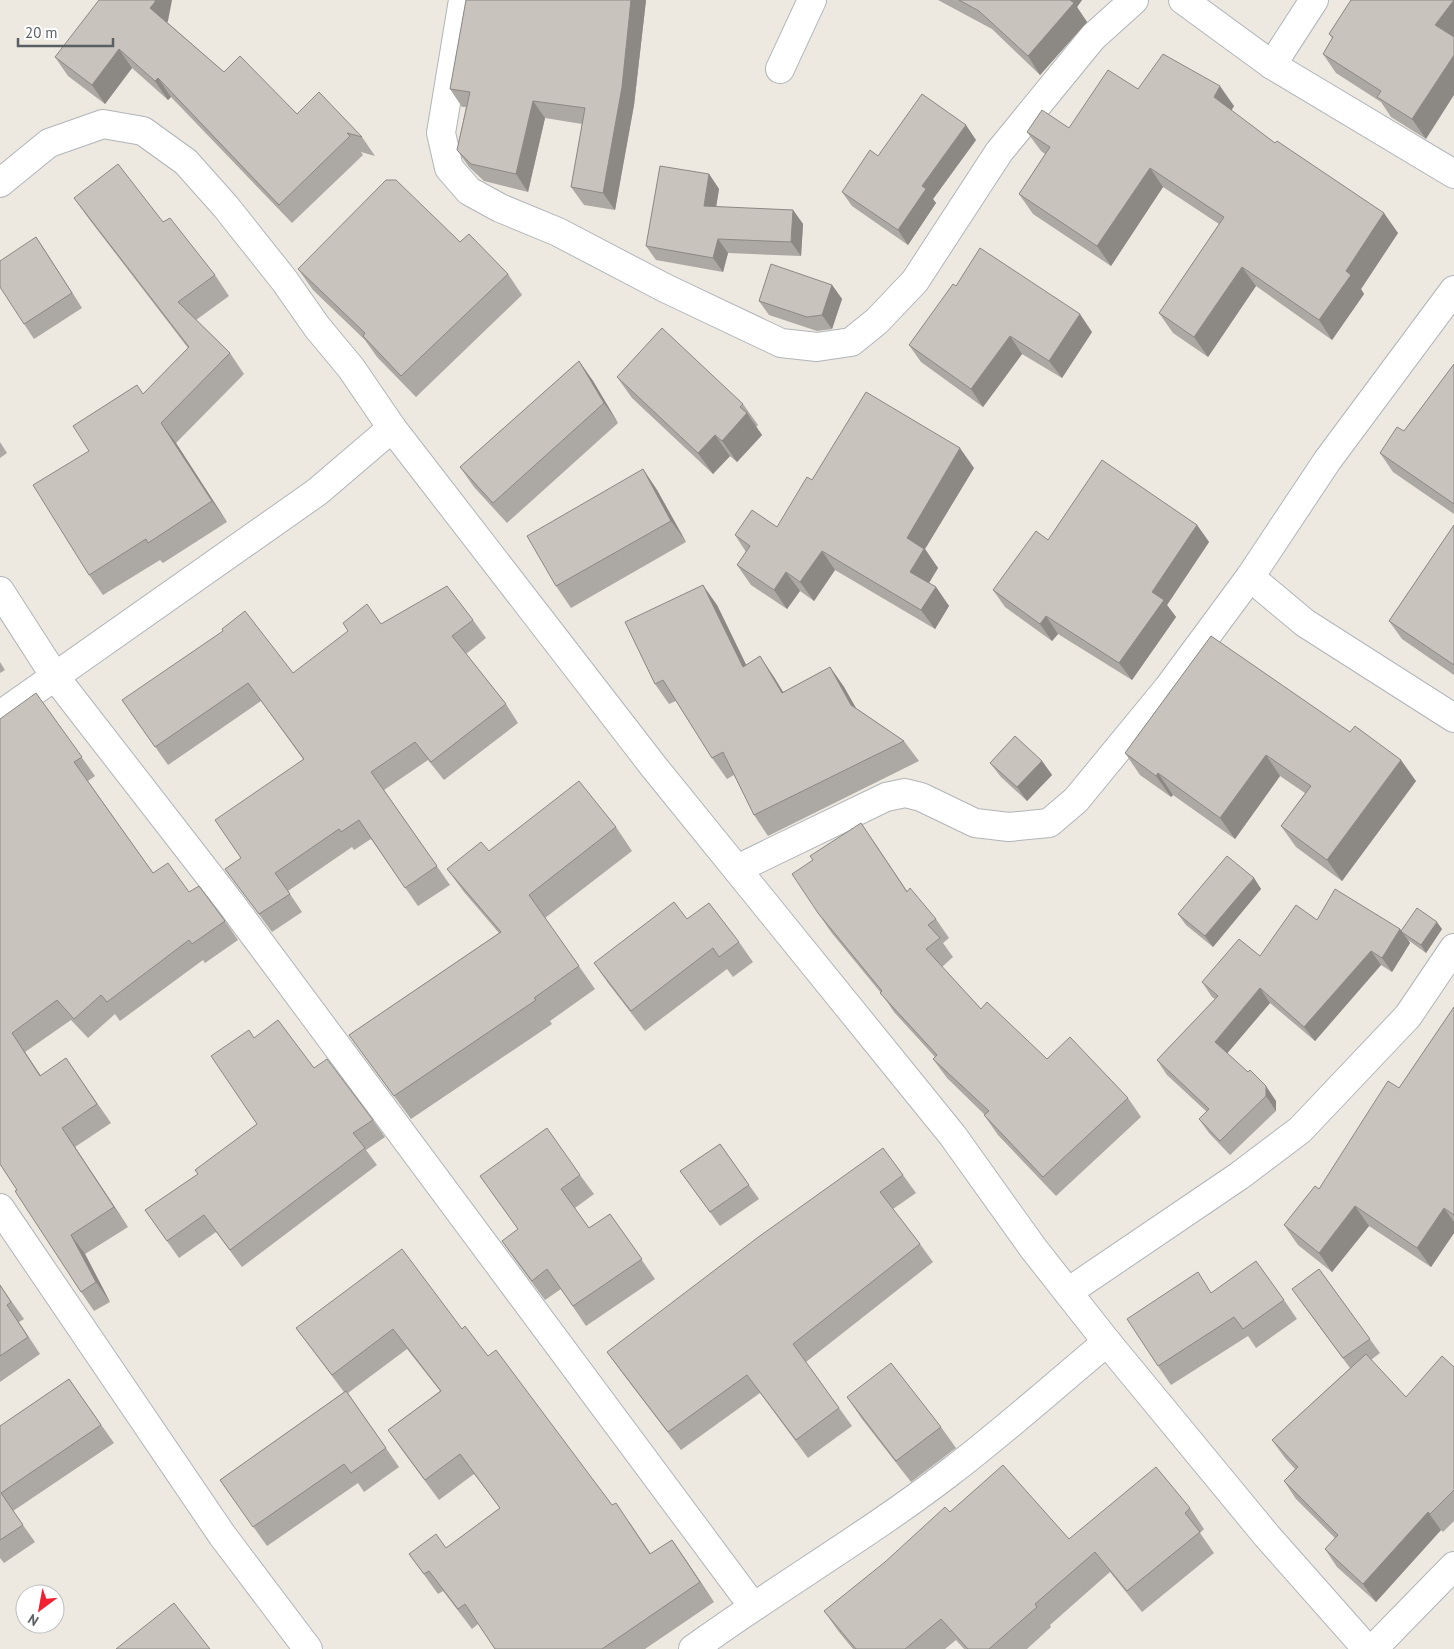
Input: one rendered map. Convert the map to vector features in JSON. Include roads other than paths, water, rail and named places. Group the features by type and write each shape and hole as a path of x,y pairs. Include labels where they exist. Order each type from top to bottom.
{"street":[{"path":"463,0 441,133 449,168 468,191 500,208 558,232 665,288 782,343 817,348 851,342 877,321 915,281 1000,152 1093,37 1134,0"},
{"path":"780,69 812,0"},
{"path":"1183,0 1272,65 1454,174"},
{"path":"1272,65 1314,0"},
{"path":"0,183 48,143 104,124 143,131 186,162 226,207 284,280 317,327 351,368 392,428 654,766 953,1136 1032,1248 1267,1536 1367,1649"},
{"path":"737,869 886,797 905,793 921,797 976,823 1009,827 1049,823 1076,800 1137,725 1250,578 1327,461 1454,290"},
{"path":"0,715 56,678 316,492 392,428"},
{"path":"1250,578 1304,623 1454,718"},
{"path":"0,591 56,678 229,901 752,1605"},
{"path":"1068,1292 1239,1176 1300,1130 1408,1016 1454,948"},
{"path":"0,1208 222,1535 308,1649"},
{"path":"693,1649 752,1605 843,1549 950,1473 1107,1342"},
{"path":"1373,1649 1454,1566"}]}
